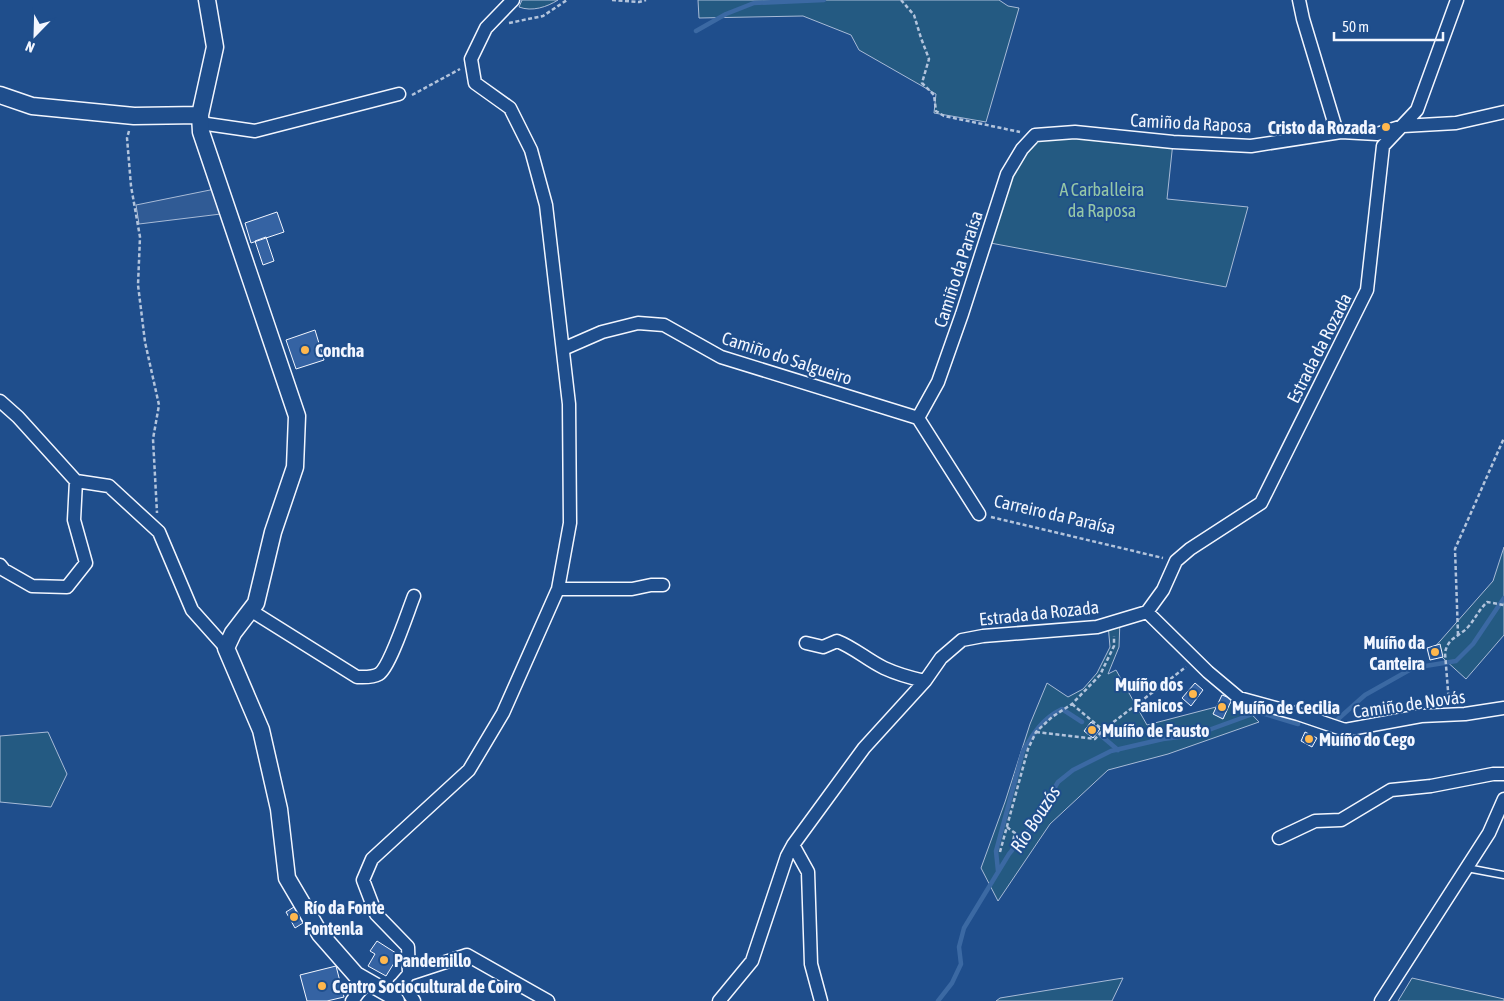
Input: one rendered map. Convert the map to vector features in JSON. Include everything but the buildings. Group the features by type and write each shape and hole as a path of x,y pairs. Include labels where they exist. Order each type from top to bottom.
{"street":[{"path":"207,0 215,47 200,119 201,132 296,416 295,467 272,532 256,602 233,633 226,648"},
{"path":"396,994 409,974 408,947 376,914 363,880 372,859 469,770 503,713 558,589 570,522 568,404 546,205 531,150 510,108 475,83 471,59 486,28 514,0"},
{"path":"1299,0 1302,19 1337,132"},
{"name":"Estrada da Rozada","path":"719,1001 752,961 792,845 864,748 925,681 941,658 962,640 983,636 1097,627 1147,612 1163,590 1176,561 1190,549 1261,503 1367,290 1383,146 1417,110 1458,0"},
{"path":"0,95 32,106 134,116 200,119 255,131 399,94"},
{"name":"Camiño da Raposa","path":"1035,135 1075,132 1172,142 1251,146 1337,132 1377,134 1403,126 1456,123 1504,112"},
{"name":"Camiño da Paraísa","path":"918,418 938,382 1007,174 1022,149 1035,135"},
{"name":"Camiño do Salgueiro","path":"562,349 602,332 638,324 664,325 721,357 918,418"},
{"path":"0,401 18,416 76,481 109,486 159,532 192,610 226,648 261,730 279,808 287,878 320,934 356,975 396,994 406,989 414,1001"},
{"name":"Carreiro da Paraísa","path":"918,418 980,514"},
{"path":"0,565 4,570 32,586 67,587 86,563 74,520 76,481"},
{"path":"558,589 632,589 651,585 663,586"},
{"path":"250,610 356,677 368,678 378,675 386,664 414,596"},
{"name":"Camiño de Novás","path":"1147,612 1195,660 1239,698 1298,714 1345,730 1401,719 1504,708"},
{"path":"806,643 823,647 836,640 852,647 882,668 907,678 925,681"},
{"path":"1280,838 1315,821 1341,820 1391,790 1431,786 1493,774 1504,774"},
{"path":"1381,1001 1489,833 1504,799"},
{"path":"792,845 808,872 811,964 821,1001"},
{"path":"409,974 467,955 548,1001"},
{"path":"352,1001 368,982"}],"lane":[{"path":"1467,868 1504,875"}],"path":[{"path":"486,28 543,16 567,0"},
{"path":"612,0 630,2 646,0"},
{"path":"901,0 914,15 929,59 922,83 934,95 936,111 944,116 1035,135"},
{"path":"399,94 408,97 437,83 463,68 471,59"},
{"path":"134,116 126,138 131,186 140,237 138,285 145,342 159,404 153,439 159,532"},
{"path":"1458,635 1455,549 1504,438"},
{"name":"Carreiro da Paraísa","path":"980,514 1176,561"},
{"path":"1450,715 1444,653 1446,646 1468,627 1478,611 1487,602 1504,605"},
{"path":"1000,852 1028,749 1036,732 1052,717 1072,704 1100,675 1114,646 1114,622"},
{"path":"1036,732 1095,739 1103,730 1195,660"},
{"path":"1072,704 1103,730"},
{"path":"1007,827 1015,833 1012,841"}],"green space":[{"path":"522,0 558,0 544,7 529,9 519,7"},
{"path":"698,0 999,0 1008,6 1019,8 986,122 934,113 936,94 859,50 851,35 803,16 699,18"},
{"name":"A Carballeira da Raposa","path":"1035,135 1173,142 1167,199 1248,207 1226,287 985,242 1007,174"},
{"path":"1504,547 1504,635 1466,679 1433,649 1493,581"},
{"path":"1120,620 1119,647 1108,674 1116,670 1147,725 1239,701 1259,722 1168,754 1108,770 1050,824 998,901 981,868 1030,724 1047,683 1068,697 1083,689 1097,673 1110,647 1108,624"},
{"path":"48,732 67,774 51,807 0,802 0,736"},
{"path":"1123,978 1112,1001 996,1001 1000,998"},
{"path":"1412,978 1504,999 1504,1001 1398,1001"}],"shaded area":[{"path":"220,188 229,213 139,224 136,205"}],"waterway":[{"path":"696,31 726,14 754,3 824,0"},
{"name":"Río Bouzós","path":"1337,720 1365,695 1413,668 1456,661 1473,644 1504,598"},
{"path":"998,871 996,851 1023,751 1039,727 1049,717 1062,709 1082,722"},
{"name":"Río Bouzós","path":"938,1001 952,983 961,964 959,947 964,928 1009,854 1031,827 1058,782 1073,770 1111,751 1163,739 1195,735 1258,712 1298,724"},
{"path":"1098,733 1118,750"}],"place":[{"name":"Cristo da Rozada","path":"1386,127"},
{"name":"Concha","path":"305,350"},
{"name":"Muíño da Canteira","path":"1435,652"},
{"name":"Muíño dos Fanicos","path":"1193,694"},
{"name":"Muíño de Cecilia","path":"1222,707"},
{"name":"Muíño de Fausto","path":"1092,730"},
{"name":"Muíño do Cego","path":"1309,739"},
{"name":"Río da Fonte Fontenla","path":"294,917"},
{"name":"Pandemillo","path":"384,960"},
{"name":"Centro Sociocultural de Coiro","path":"322,986"}]}
